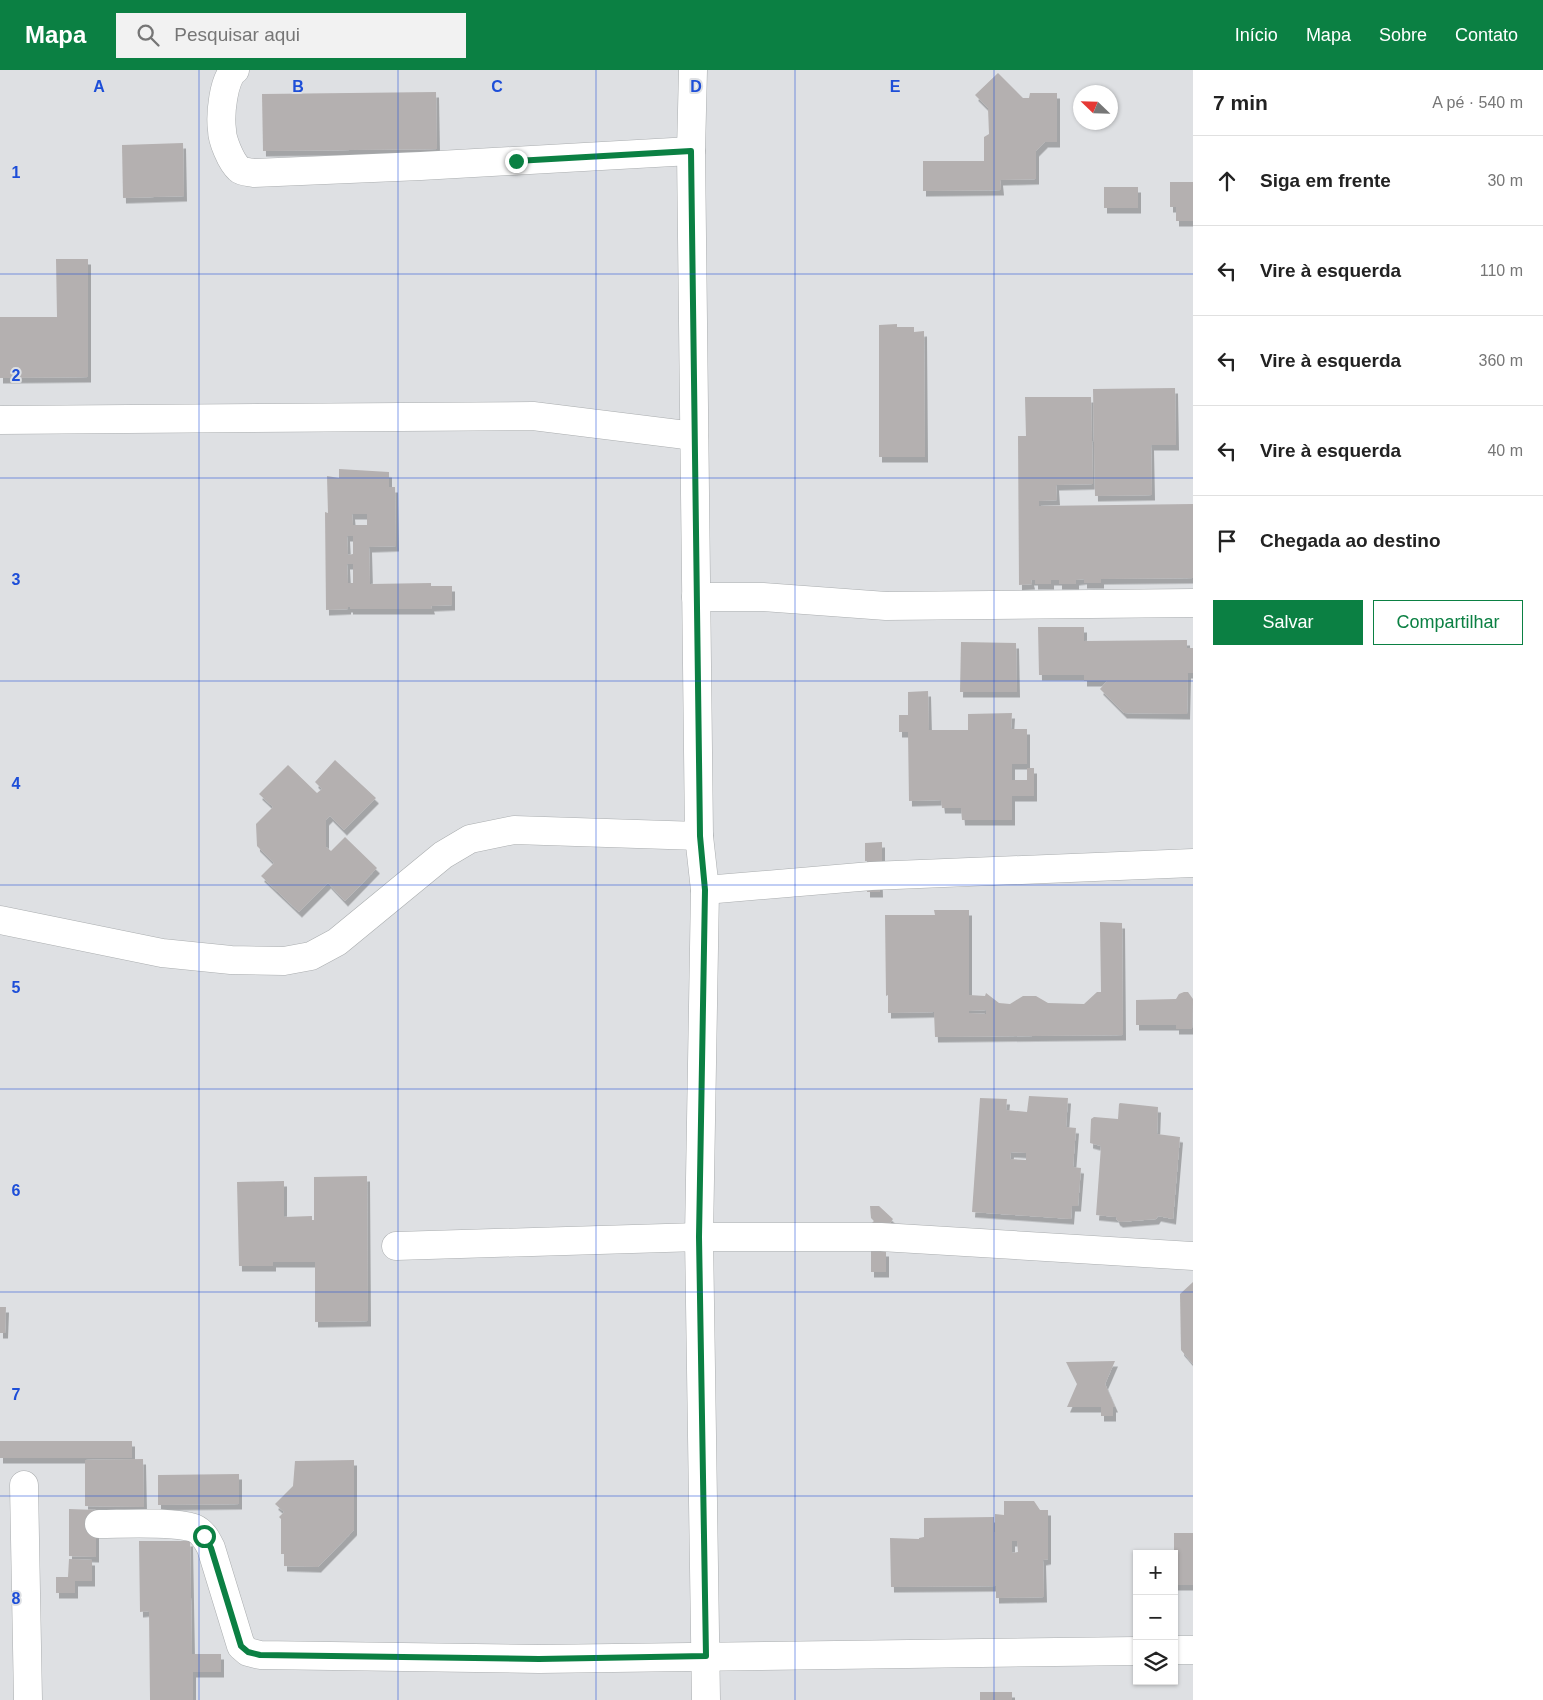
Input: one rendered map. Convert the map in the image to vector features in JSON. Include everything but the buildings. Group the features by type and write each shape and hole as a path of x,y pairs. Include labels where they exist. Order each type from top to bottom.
{"street":[{"path":"235,70 231,72 224,91 222,131 231,160 240,170 254,173 691,151"},
{"path":"693,70 691,151 696,597 700,836 705,890 699,1237 706,1700"},
{"path":"0,420 533,416 694,436"},
{"path":"696,597 763,597 886,606 1193,602"},
{"path":"0,920 162,953 231,960 284,961 311,956 337,942 444,855 470,839 514,830 700,836"},
{"path":"705,890 871,876 1193,863"},
{"path":"396,1246 699,1237 881,1237 1193,1256"},
{"path":"24,1485 28,1700"},
{"path":"100,1524 175,1525 194,1529 204,1536 211,1548 241,1646 248,1652 260,1655 539,1659 1133,1651"},
{"path":"1178,1650 1193,1650"}],"route":[{"path":"204,1536 211,1548 241,1646 248,1652 260,1655 539,1659 706,1656 699,1237 705,890 700,836 691,151 516,161"}]}
